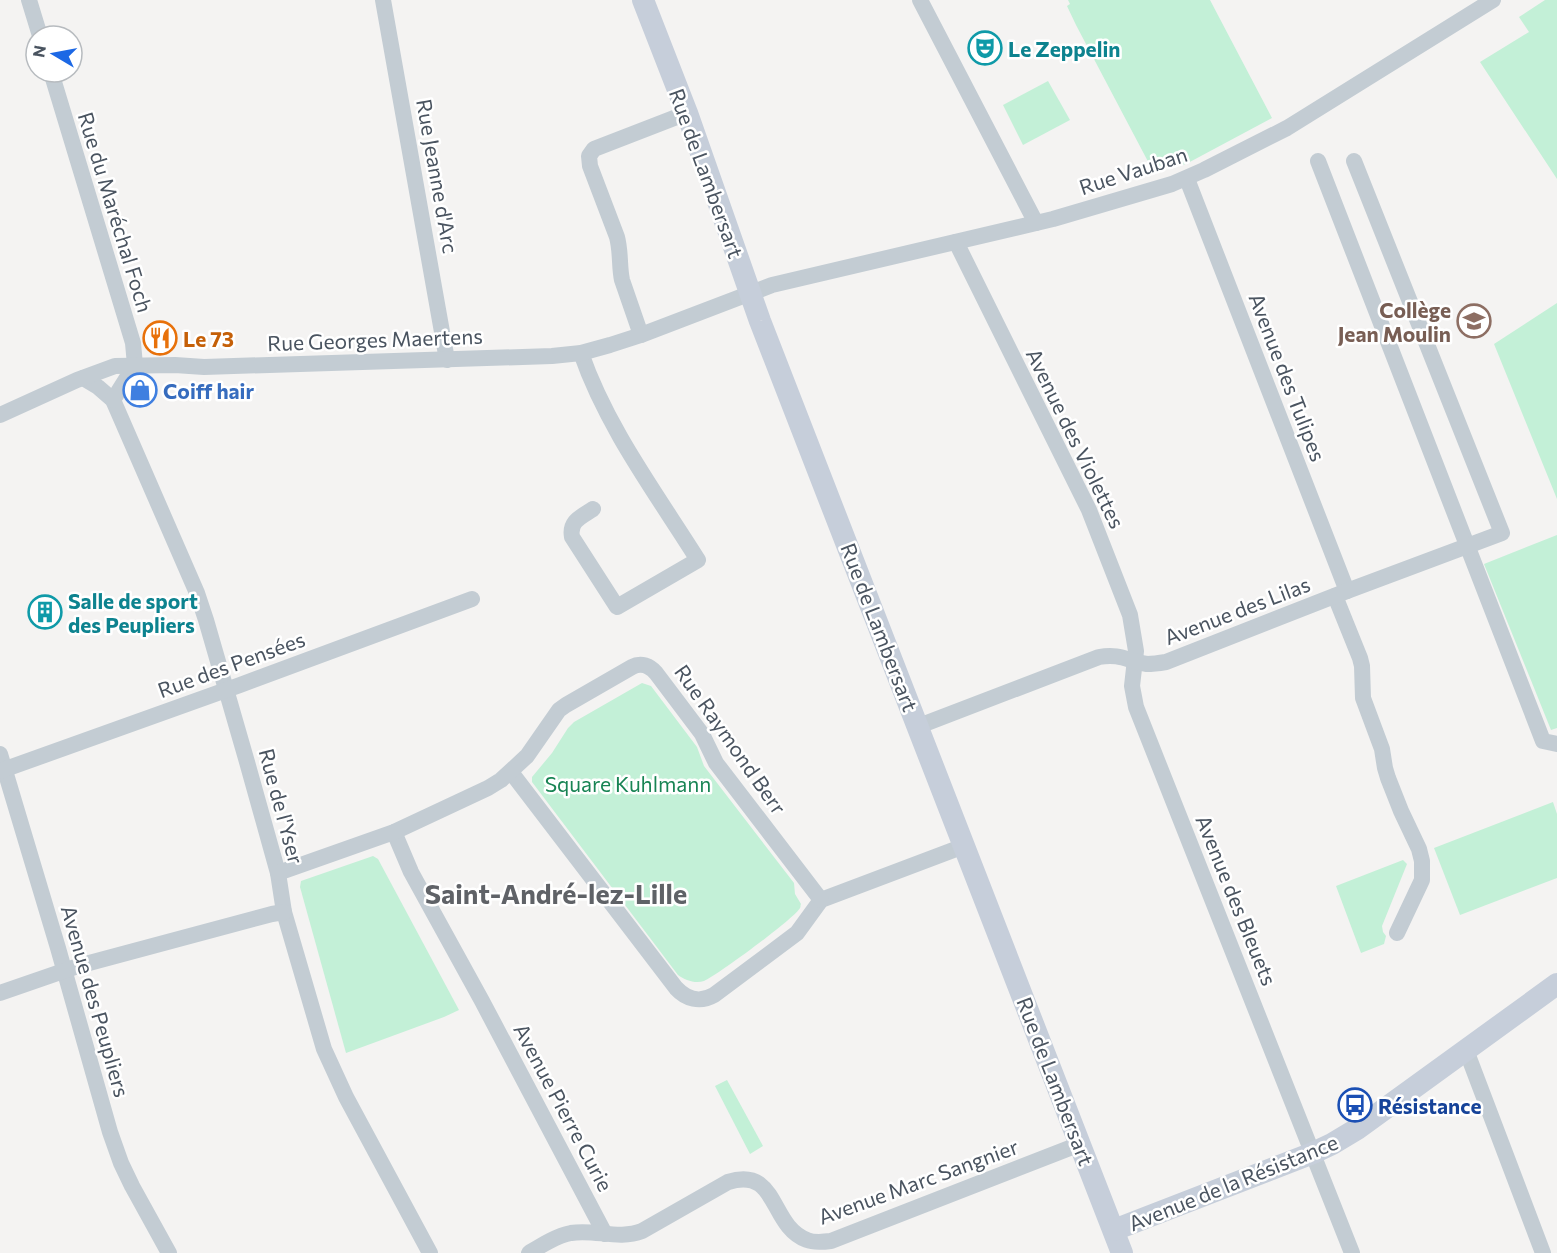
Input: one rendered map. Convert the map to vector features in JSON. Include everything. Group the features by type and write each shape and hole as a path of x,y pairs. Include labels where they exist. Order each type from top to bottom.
{"street":[{"path":"29,0 36,24"},
{"name":"Rue Jeanne d'Arc","path":"383,0 447,360"},
{"name":"Rue de Lambersart","path":"643,0 687,113 750,293 1122,1253"},
{"path":"920,0 1036,223"},
{"name":"Rue Vauban","path":"750,293 772,285 1036,223 1187,179 1287,128 1493,0"},
{"name":"Rue du Maréchal Foch","path":"55,84 133,344 135,365"},
{"path":"641,335 620,272 620,249 617,237 590,166 589,156 594,149 687,113"},
{"path":"1318,161 1543,741 1557,744"},
{"name":"Avenue des Lilas","path":"919,726 1099,657 1110,655 1147,663 1166,662 1502,533 1354,161"},
{"name":"Avenue des Tulipes","path":"1187,179 1341,593 1362,666 1363,698 1382,749 1385,768 1401,811 1419,849 1422,861 1422,880 1397,933"},
{"name":"Avenue des Violettes","path":"956,242 1089,510 1130,615 1136,661"},
{"name":"Rue Georges Maertens","path":"0,415 82,378 115,366 204,367 447,360 581,353 641,335 750,293"},
{"path":"581,353 592,382 613,424 698,560 617,607 572,537 571,531 575,522 593,509"},
{"path":"113,400 135,365"},
{"name":"Rue de l'Yser","path":"82,378 98,387 113,400 197,593 207,620 278,873 284,912 329,1063 430,1253"},
{"name":"Rue des Pensées","path":"2,764 226,690 472,599"},
{"name":"Avenue des Bleuets","path":"1136,661 1132,686 1136,707 1352,1253"},
{"name":"Rue Raymond Berr","path":"278,873 394,832 488,789 511,772 566,705 637,664 648,666 656,673 702,734 716,763 821,900"},
{"name":"Avenue des Peupliers","path":"2,764 110,1132 132,1186 169,1253"},
{"path":"511,772 681,994 702,1000 714,995 787,941 804,924 821,900 964,846"},
{"name":"Avenue Pierre Curie","path":"394,832 411,872 605,1234"},
{"path":"0,993 64,971 284,912"},
{"name":"Avenue de la Résistance","path":"1114,1230 1312,1154 1332,1144 1357,1129 1557,984"},
{"path":"1466,1050 1543,1253"},
{"name":"Avenue Marc Sangnier","path":"529,1253 559,1236 571,1233 633,1234 728,1182 739,1179 758,1182 767,1192 783,1219 800,1237 809,1241 831,1241 1080,1144"}],"green space":[{"path":"1068,0 1210,0 1272,118 1186,164 1153,171 1076,25 1067,6 1070,4"},
{"path":"1545,0 1557,0 1557,179 1480,62 1529,32 1519,17"},
{"path":"1048,81 1070,120 1023,145 1003,105"},
{"path":"1557,303 1557,499 1494,344"},
{"path":"1557,535 1557,728 1551,730 1484,564"},
{"name":"Square Kuhlmann","path":"642,683 651,686 697,747 704,766 794,883 795,894 801,904 795,914 770,934 723,969 701,982 690,981 678,975 532,782 532,777 574,722"},
{"path":"1553,802 1557,814 1557,878 1460,915 1434,848"},
{"path":"373,856 378,859 459,1010 346,1053 300,887 301,881"},
{"path":"1403,860 1407,864 1382,926 1386,936 1384,944 1361,953 1336,886"},
{"path":"727,1080 763,1146 750,1154 715,1086"}],"place":[{"name":"Le Zeppelin","path":"985,48"},
{"name":"Collège Jean Moulin","path":"1474,321"},
{"name":"Le 73","path":"160,338"},
{"name":"Coiff hair","path":"140,390"},
{"name":"Salle de sport des Peupliers","path":"45,612"},
{"name":"Résistance","path":"1355,1105"}],"district":[{"name":"Saint-André-lez-Lille","path":"556,893"}]}
